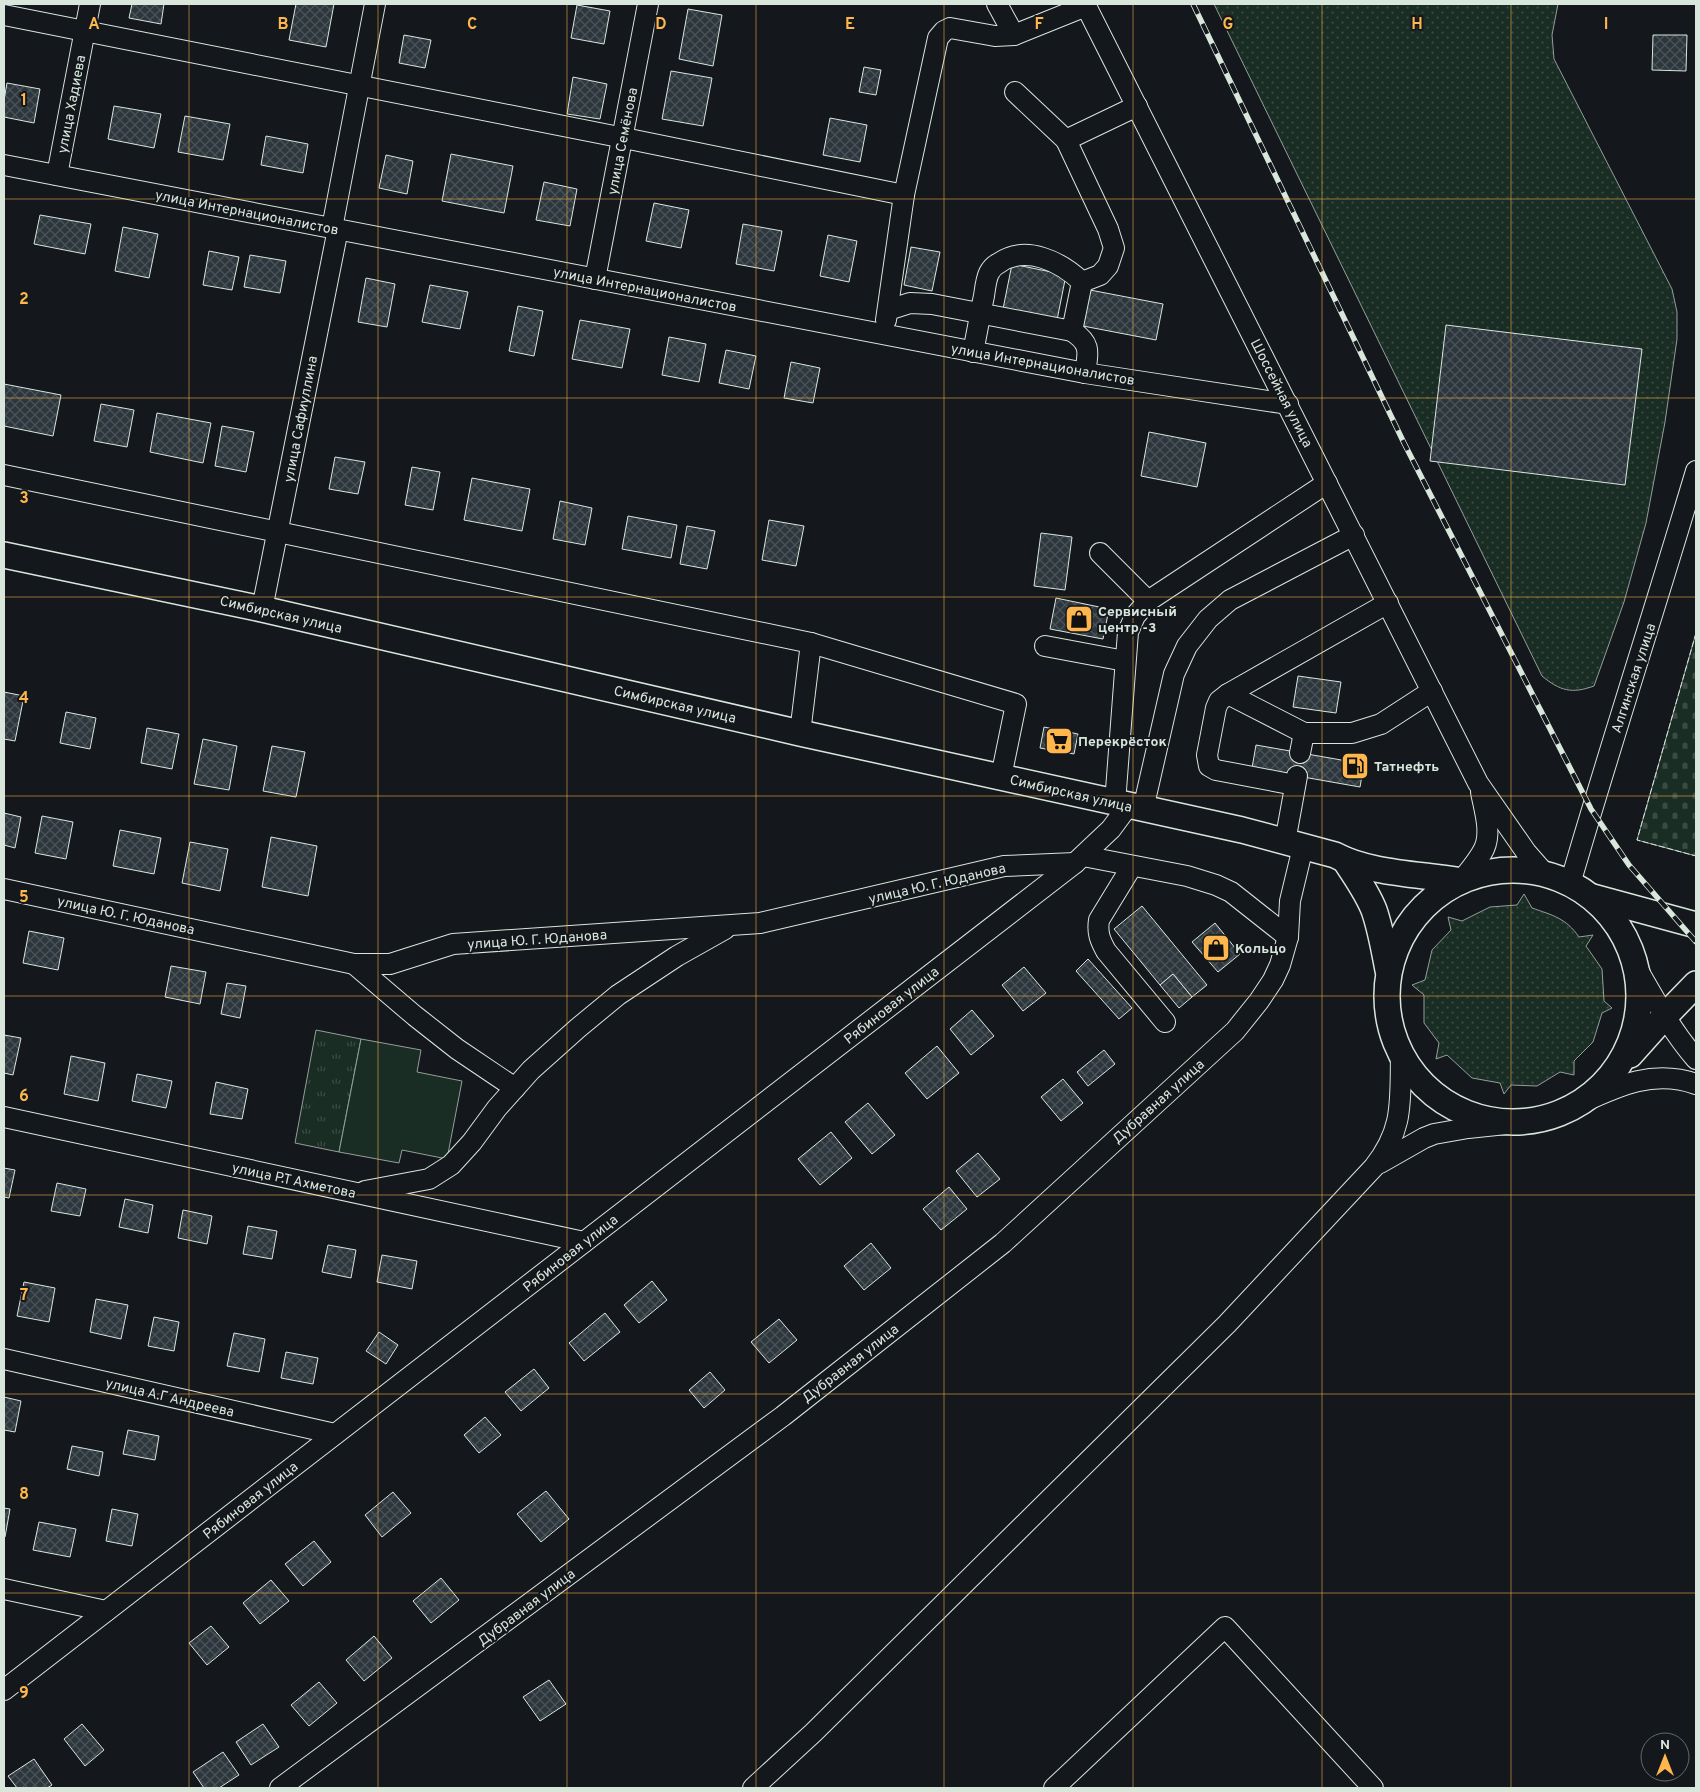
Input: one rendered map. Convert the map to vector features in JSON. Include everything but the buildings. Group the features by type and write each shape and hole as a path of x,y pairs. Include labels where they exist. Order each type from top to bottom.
{"main road":[{"name":"Симбирская улица","path":"4,555 262,609 800,733 1242,830 1336,855 1345,860 1391,870 1461,881"},
{"path":"1345,860 1366,894 1373,910 1389,972"},
{"path":"1695,985 1598,1090 1579,1104 1560,1114 1526,1122 1493,1121 1468,1115 1446,1104 1429,1091 1412,1073 1402,1056 1390,1027 1386,1000 1389,972 1398,943 1411,922 1425,906 1445,890 1461,881 1482,874 1521,870 1547,876 1580,890 1696,925"},
{"path":"1580,890 1610,916 1620,929 1629,946 1635,965 1639,995 1636,1027 1628,1049 1615,1071"}],"street":[{"name":"улица Хадиева","path":"57,175 90,4"},
{"name":"улица Сафиуллина","path":"262,609 335,229 359,85 375,4"},
{"name":"улица Семёнова","path":"595,279 624,138 648,4"},
{"path":"998,4 1014,36"},
{"path":"883,335 904,195 938,38 944,31 950,28 995,36 1014,36 1086,5"},
{"name":"Шоссейная улица","path":"1086,5 1478,782"},
{"path":"4,15 904,195"},
{"path":"1015,92 1066,140 1108,229 1114,248 1108,266 1100,275 1082,282"},
{"path":"1066,140 1137,106"},
{"name":"улица Интернационалистов","path":"4,164 1084,374 1288,404"},
{"path":"973,352 988,273 1007,257 1019,254 1052,261 1072,272 1082,282"},
{"path":"1072,331 1082,282"},
{"path":"888,310 900,305 920,303 1072,331 1080,336 1089,351 1084,374"},
{"name":"Алгинская улица","path":"1580,890 1591,809 1693,494 1696,471"},
{"path":"4,475 811,643 1016,704 1000,777"},
{"path":"1128,806 1124,661 1128,632 1135,616 1148,601 1327,483"},
{"path":"1128,806 1174,674 1187,646 1208,619 1230,600 1354,536"},
{"path":"1100,553 1148,601"},
{"path":"1228,694 1388,603"},
{"path":"800,733 811,643"},
{"path":"1045,646 1124,661"},
{"path":"1228,694 1304,733 1352,733 1381,724 1432,691"},
{"name":"Дубравная улица","path":"280,1788 783,1416 1003,1243 1235,1031 1273,980 1280,965 1288,937 1296,781 1216,770 1209,766 1207,755 1216,708 1219,701 1228,694"},
{"path":"1300,753 1304,733"},
{"path":"1478,782 1526,852 1547,876"},
{"path":"1461,881 1480,856 1487,841 1486,816 1478,782"},
{"name":"Рябиновая улица","path":"4,1690 1079,859 1111,829 1128,806"},
{"name":"улица Ю. Г. Юданова","path":"4,889 354,964 390,964 453,944 760,923 1004,866 1079,859 1132,866 1203,880 1231,892 1288,937"},
{"path":"1132,866 1099,920 1099,940 1165,1022"},
{"path":"357,1193 428,1179 451,1165 537,1064 618,995 677,956 734,925"},
{"path":"354,964 457,1049 515,1088"},
{"path":"1635,965 1664,1017 1696,1059"},
{"path":"1680,1040 1680,1018 1695,985"},
{"path":"753,1788 812,1734 1227,1324 1374,1167 1390,1144 1397,1126 1402,1056"},
{"path":"1579,1104 1648,1078 1664,1077 1696,1084"},
{"name":"улица Р.Т Ахметова","path":"4,1117 584,1242"},
{"path":"1374,1167 1434,1134 1468,1128 1526,1122"},
{"name":"улица А.Г Андреева","path":"4,1359 336,1434"},
{"path":"4,1589 106,1611"},
{"path":"1054,1788 1226,1627 1373,1788"}],"green space":[{"path":"1214,4 1558,4 1552,35 1554,59 1672,289 1677,312 1677,339 1665,422 1646,523 1624,602 1594,686 1579,690 1566,690 1542,676"},
{"path":"1696,633 1696,856 1637,840"},
{"path":"1524,894 1532,908 1564,921 1579,937 1593,935 1586,946 1602,969 1604,1001 1612,1008 1602,1013 1593,1042 1574,1061 1574,1075 1560,1072 1537,1086 1511,1085 1504,1094 1500,1083 1472,1078 1447,1055 1436,1059 1439,1043 1424,1023 1424,995 1412,985 1425,980 1432,950 1451,930 1448,917 1462,921 1490,907 1517,905"},
{"path":"316,1030 361,1039 339,1152 295,1143"},
{"path":"361,1039 421,1050 417,1072 462,1081 447,1159 402,1150 399,1163 339,1152"}],"railway":[{"path":"1193,4 1404,443 1591,809 1629,865 1696,942"}],"fence":[{"path":"1696,633 1637,840 1696,856"}],"place":[{"name":"Сервисный центр -3","path":"1079,619"},
{"name":"Перекрёсток","path":"1059,741"},
{"name":"Татнефть","path":"1355,766"},
{"name":"Кольцо","path":"1216,948"}]}
